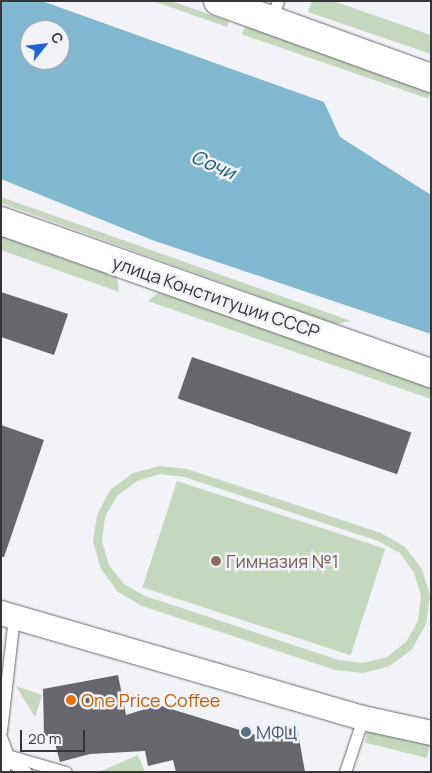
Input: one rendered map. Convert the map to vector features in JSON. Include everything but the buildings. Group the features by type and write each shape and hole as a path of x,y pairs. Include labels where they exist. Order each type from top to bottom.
{"main road":[{"path":"218,1 275,11 431,78"},
{"name":"улица Конституции СССР","path":"1,221 431,373"}],"street":[{"path":"8,615 363,718 431,733"}],"lane":[{"path":"1,731 8,615"},
{"path":"345,772 363,718"},
{"path":"1,737 10,762 26,772"},
{"path":"4,772 6,752"},
{"path":"6,752 66,772"}],"green space":[{"path":"153,1 171,1 229,21 227,27"},
{"path":"312,1 333,1 431,35 431,54 308,12"},
{"path":"245,26 431,90 428,99 242,35"},
{"path":"1,197 351,321 336,324 1,203"},
{"path":"1,229 112,272 117,278 119,292 1,250"},
{"path":"169,291 431,385 431,399 148,301 159,292"},
{"path":"160,466 187,469 381,533 405,547 422,569 430,596 426,624 412,649 390,666 363,673 335,670 142,606 118,592 101,569 93,542 97,515 110,490 133,473","holes":["160,474 184,477 378,541 400,553 414,573 421,596 418,621 406,642 387,657 363,663 339,660 145,596 124,584 109,565 102,541 105,517 117,496 137,481"]},
{"path":"177,481 385,549 351,655 142,588"},
{"path":"16,686 42,695 35,717"},
{"path":"369,725 431,740 427,758 365,742"},
{"path":"138,755 145,772 99,772"}],"water":[{"name":"Сочи","path":"1,1 42,1 324,102 340,137 431,195 431,334 152,240 1,179"}],"place":[{"name":"Гимназия №1","path":"216,561"},
{"name":"One Price Coffee","path":"71,700"},
{"name":"МФЦ","path":"246,732"}]}
